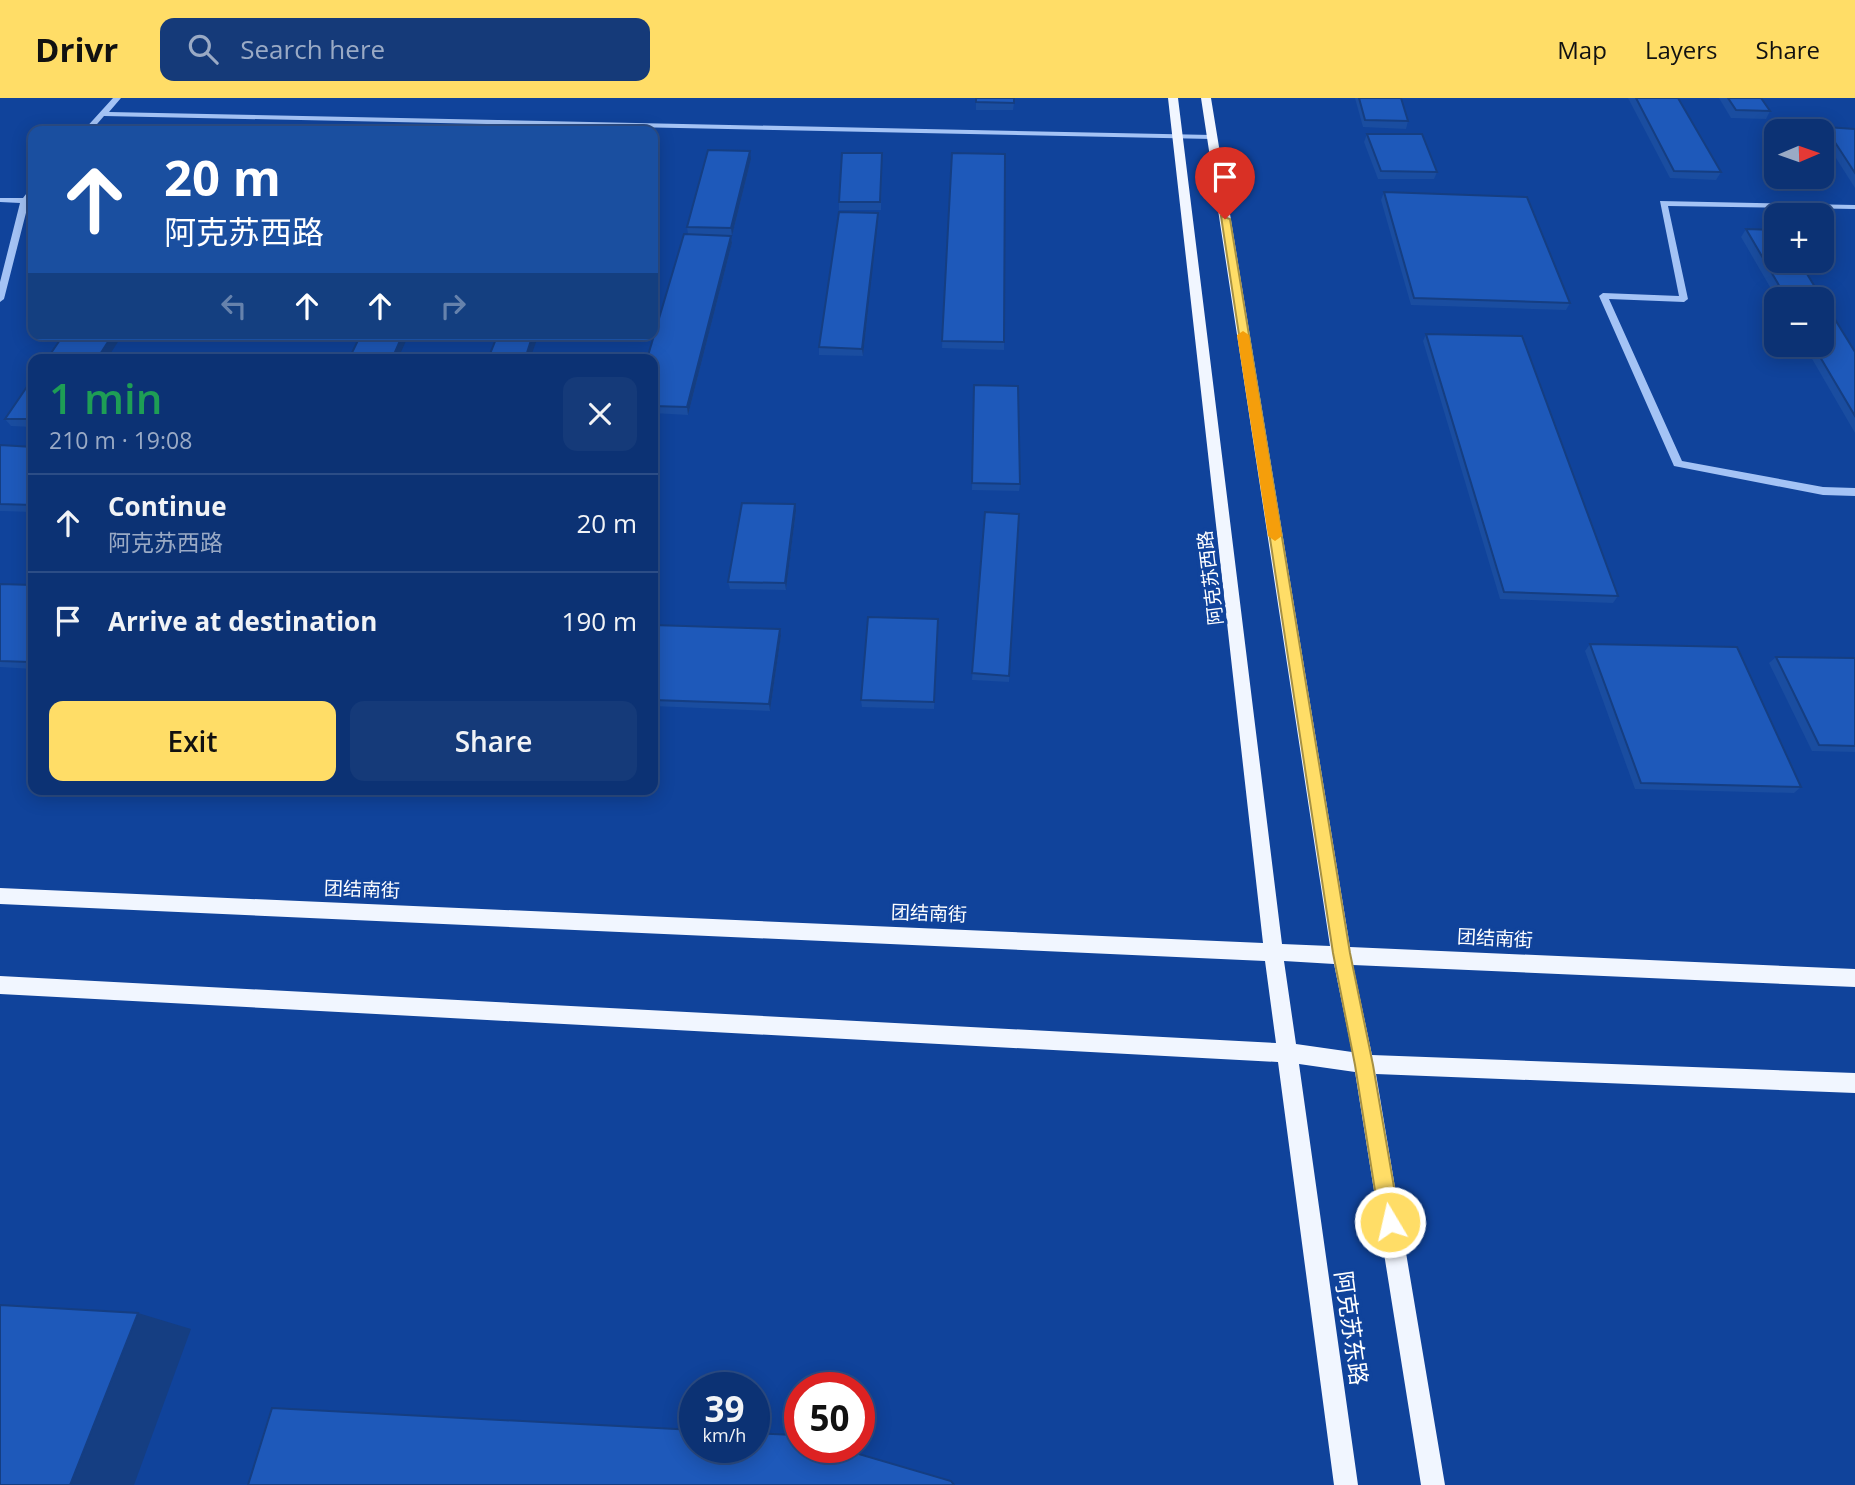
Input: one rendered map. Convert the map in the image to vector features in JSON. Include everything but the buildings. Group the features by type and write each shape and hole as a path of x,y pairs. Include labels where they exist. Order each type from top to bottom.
{"main road":[{"name":"阿克苏西路","path":"1173,98 1272,951 1289,1053"},
{"path":"1206,98 1341,953 1364,1065 1433,1485"},
{"name":"团结南街","path":"0,896 1341,953 1855,978"},
{"path":"0,985 1289,1053 1364,1065 1855,1083"},
{"name":"阿克苏东路","path":"1289,1053 1346,1485"}],"street":[{"path":"91,126 117,98"},
{"path":"102,114 1212,137"},
{"path":"0,299 28,197"},
{"path":"0,200 25,201"},
{"path":"1855,207 1663,203 1684,299 1603,296 1678,464 1823,491 1855,492"}],"slow traffic":[{"path":"1243,335 1275,536"}],"route":[{"path":"1225,219 1341,953 1364,1065 1390,1222"}]}
